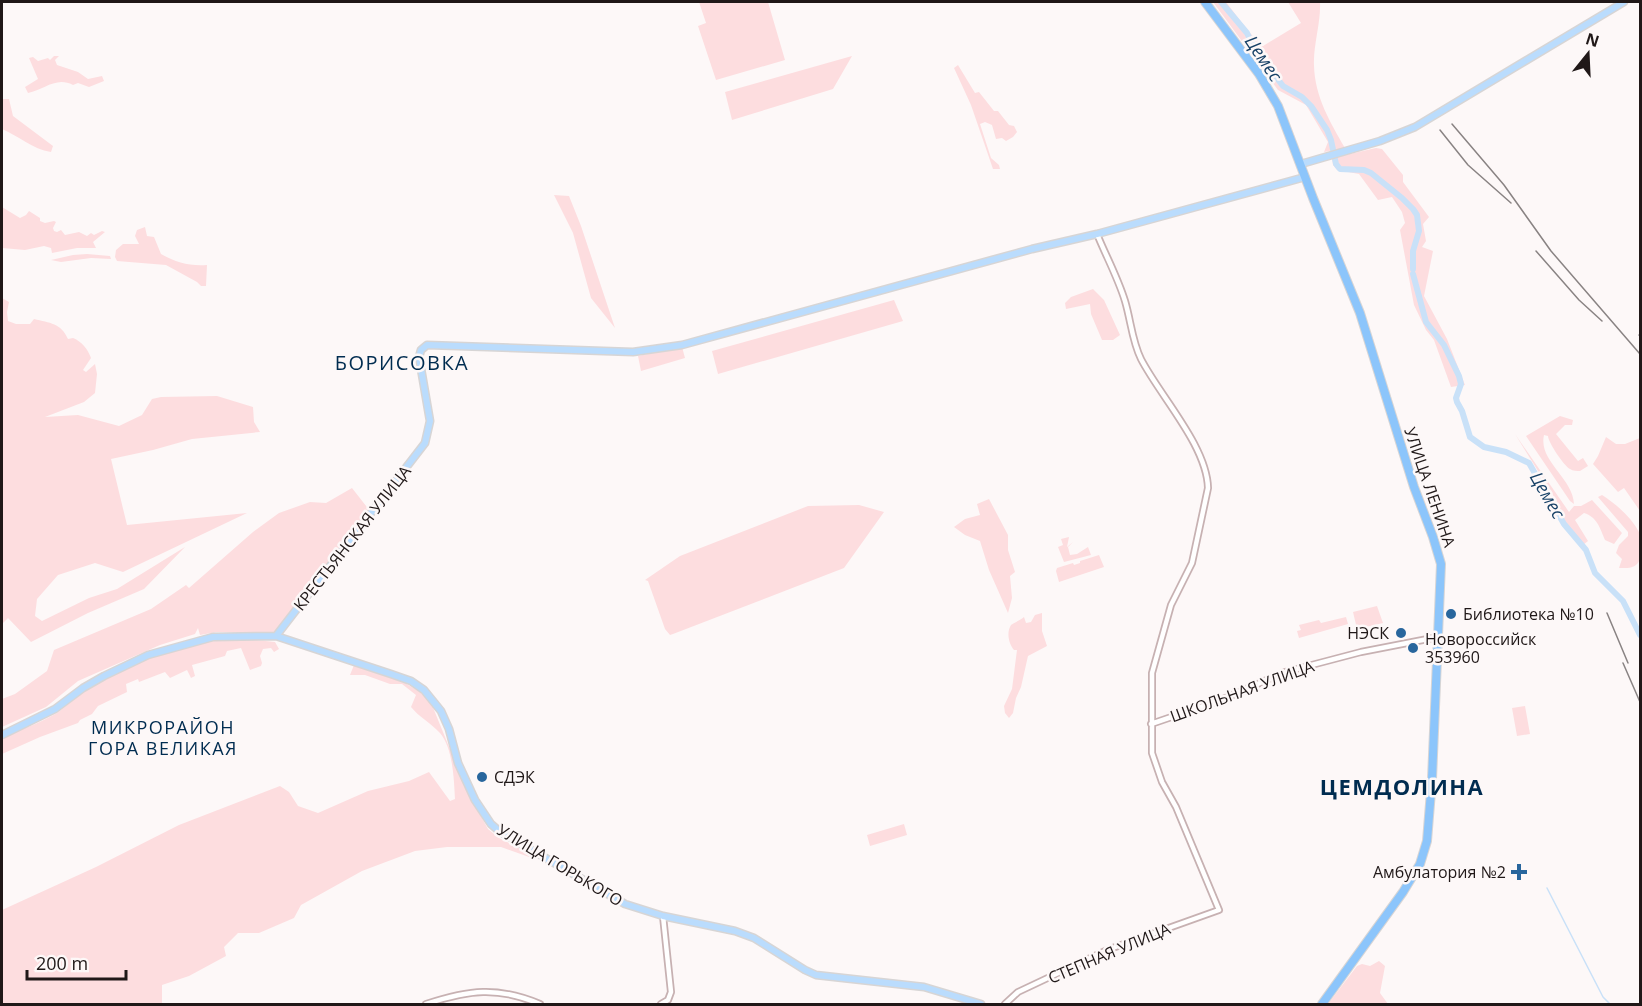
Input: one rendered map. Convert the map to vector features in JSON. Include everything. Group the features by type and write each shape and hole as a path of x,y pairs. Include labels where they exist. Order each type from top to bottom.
{"highway":[{"path":"1205,2 1259,74 1273,98 1301,164"},
{"name":"УЛИЦА ЛЕНИНА","path":"1301,164 1360,313 1414,487 1441,564 1430,810 1424,853 1403,892 1322,1005"}],"main road":[{"path":"1301,164 1380,141 1415,127 1624,2"},
{"path":"1097,234 1305,177"},
{"name":"КРЕСТЬЯНСКАЯ УЛИЦА","path":"276,636 377,508 427,438 430,415 419,357 421,350 427,345 633,352 682,345 1032,249 1097,234"},
{"path":"2,735 55,709 104,676 148,655 213,637 276,636"},
{"name":"УЛИЦА ГОРЬКОГО","path":"276,636 411,681 433,699 441,711 458,763 468,785 485,815 499,831 620,902 633,908 735,931 754,938 816,975 924,987 981,1005"}],"street":[{"path":"1097,234 1125,301 1134,343 1141,359 1190,437 1205,466 1208,478 1208,488 1192,563 1171,606 1155,659 1151,724"},
{"name":"ШКОЛЬНАЯ УЛИЦА","path":"1151,724 1221,700 1285,672 1361,652 1439,636"},
{"name":"СТЕПНАЯ УЛИЦА","path":"1005,1005 1018,992 1107,950 1219,910 1176,807 1162,782 1152,753 1151,724"},
{"path":"661,1005 668,1000 671,992 663,916"},
{"path":"426,1005 470,992 487,992 513,995 540,1005"}],"shaded area":[{"path":"699,2 768,2 785,60 716,80 698,26 706,23"},
{"path":"1213,2 1226,2 1263,46 1301,23 1288,2 1320,2 1314,58 1315,77 1324,109 1345,148 1324,152 1328,142 1306,105 1278,90"},
{"path":"54,56 59,56 55,60 57,65 78,72 88,79 102,76 104,81 89,87 78,83 73,85 61,82 28,93 25,87 38,79 29,58 33,57 38,61 48,58 50,60"},
{"path":"852,56 833,89 732,120 725,92"},
{"path":"958,65 975,93 979,92 994,111 998,111 1009,125 1014,126 1017,132 1006,141 1002,138 996,139 992,125 985,122 980,124 991,158 1000,169 993,169 971,105 954,68"},
{"path":"2,99 9,99 13,116 53,146 51,152 38,148 2,129"},
{"path":"1376,148 1382,149 1403,175 1403,182 1429,217 1423,224 1426,241 1422,247 1433,251 1424,296 1447,339 1465,385 1451,387 1434,340 1426,330 1414,305 1400,230 1405,223 1402,212 1392,197 1378,200 1359,174 1337,170 1333,165 1332,158"},
{"path":"554,195 569,196 615,328 591,298 573,233"},
{"path":"2,207 20,218 29,211 45,223 54,221 56,222 54,231 61,230 65,235 79,232 87,236 91,233 94,235 105,232 93,242 96,248 77,248 52,253 51,248 44,246 25,250 2,248"},
{"path":"145,227 147,236 154,237 161,254 183,263 207,265 206,286 201,286 166,265 117,261 116,250 123,244 139,244 135,236 137,230"},
{"path":"73,255 110,256 111,259 91,258 61,262 51,260"},
{"path":"1093,289 1104,300 1120,335 1113,340 1102,340 1091,314 1090,304 1066,309 1065,303 1071,297"},
{"path":"2,298 9,302 8,321 16,324 30,324 34,319 54,324 68,339 76,339 88,352 91,358 83,370 86,372 95,364 97,374 95,393 84,402 45,417 78,415 119,426 142,415 152,399 217,396 253,407 254,422 260,432 192,439 111,459 127,525 247,513 123,572 95,563 58,575 37,599 35,616 42,621 89,598 117,589 185,547 144,589 88,613 31,642 8,618 2,624"},
{"path":"894,300 903,321 718,374 712,351"},
{"path":"682,347 685,358 641,371 638,356"},
{"path":"1560,416 1573,420 1572,425 1565,425 1556,434 1578,461 1583,458 1588,466 1580,471 1571,470 1557,454 1548,436 1544,435 1544,444 1546,453 1568,486 1574,504 1526,436"},
{"path":"1515,434 1569,512 1574,506 1581,506 1592,500 1622,533 1614,544 1605,540 1595,520 1584,513 1575,520 1588,541 1583,545 1566,523 1556,500"},
{"path":"1606,437 1616,444 1625,444 1640,438 1640,511 1624,488 1618,492 1593,464"},
{"path":"352,488 370,511 274,633 217,632 200,635 198,628 195,634 160,645 78,681 46,707 2,727 2,699 15,694 47,671 54,650 151,609 186,585 189,588 253,532 279,513 310,502 326,503"},
{"path":"1602,495 1623,511 1639,532 1640,558 1633,567 1619,568 1622,559 1616,553 1619,545 1628,536 1628,532 1598,497"},
{"path":"989,499 1008,535 1008,550 1015,572 1010,576 1012,598 1008,613 989,570 980,541 965,535 954,527 965,519 980,515 977,504"},
{"path":"859,505 884,512 844,568 673,634 670,635 665,629 648,581 645,580 680,556 808,506"},
{"path":"1069,537 1067,547 1073,542 1068,547 1070,555 1077,554 1088,547 1091,555 1064,562 1058,547 1063,545 1061,539"},
{"path":"1099,555 1104,567 1059,582 1057,568 1073,563 1074,565"},
{"path":"1377,606 1383,623 1357,629 1353,612"},
{"path":"1042,613 1042,631 1047,646 1028,656 1021,687 1013,713 1009,718 1004,706 1012,689 1017,650 1014,650 1010,642 1009,628 1024,617 1026,623 1031,622 1035,615"},
{"path":"1346,617 1348,624 1299,638 1297,631 1301,630 1299,625"},
{"path":"238,638 275,642 279,649 274,652 271,648 263,649 260,656 261,666 250,670 241,648 227,651 225,656 192,665 195,676 191,678 187,670 170,678 165,672 139,682 138,679 126,684 127,692 98,706 92,714 78,723 2,754 2,737 57,713 107,678 143,660 199,642"},
{"path":"354,665 405,683 420,692 432,705 467,791 488,829 499,838 533,855 532,858 501,847 447,847 415,851 362,871 301,905 294,918 259,933 238,933 224,947 226,956 189,976 162,985 162,1004 2,1004 2,910 96,867 179,825 280,786 289,792 298,806 318,813 368,791 409,781 429,772 450,801 455,799 448,747 440,733 411,707 416,695 402,684 390,684 365,675 350,675"},
{"path":"1525,706 1530,734 1517,736 1512,708"},
{"path":"904,824 907,835 870,846 867,835"},
{"path":"1379,961 1385,966 1380,993 1388,1004 1328,1004 1357,966 1362,964 1370,966"}],"waterway":[{"name":"Цемес","path":"1221,2 1247,33 1256,51 1283,86 1302,97 1311,106 1327,130 1336,164 1340,169 1364,170 1371,173 1413,209 1417,215 1419,231 1413,251 1413,269"},
{"name":"Цемес","path":"1413,274 1426,322 1444,345 1459,376 1461,384 1456,398 1470,437 1484,447 1506,452 1529,463 1564,524 1586,550 1595,573 1623,601 1640,635"},
{"path":"1547,888 1603,997 1610,1004"}],"railway":[{"path":"1452,124 1504,185 1551,251 1640,354"},
{"path":"1440,130 1468,165 1511,203"},
{"path":"1536,251 1579,300 1602,321"},
{"path":"1607,613 1628,663"},
{"path":"1623,663 1640,702"}],"place":[{"name":"Библиотека №10","path":"1451,614"},
{"name":"НЭСК","path":"1401,633"},
{"name":"Новороссийск 353960","path":"1413,648"},
{"name":"СДЭК","path":"482,777"},
{"name":"Амбулатория №2","path":"1519,872"}],"district":[{"name":"БОРИСОВКА","path":"402,362"},
{"name":"МИКРОРАЙОН ГОРА ВЕЛИКАЯ","path":"163,737"},
{"name":"ЦЕМДОЛИНА","path":"1402,786"}]}
